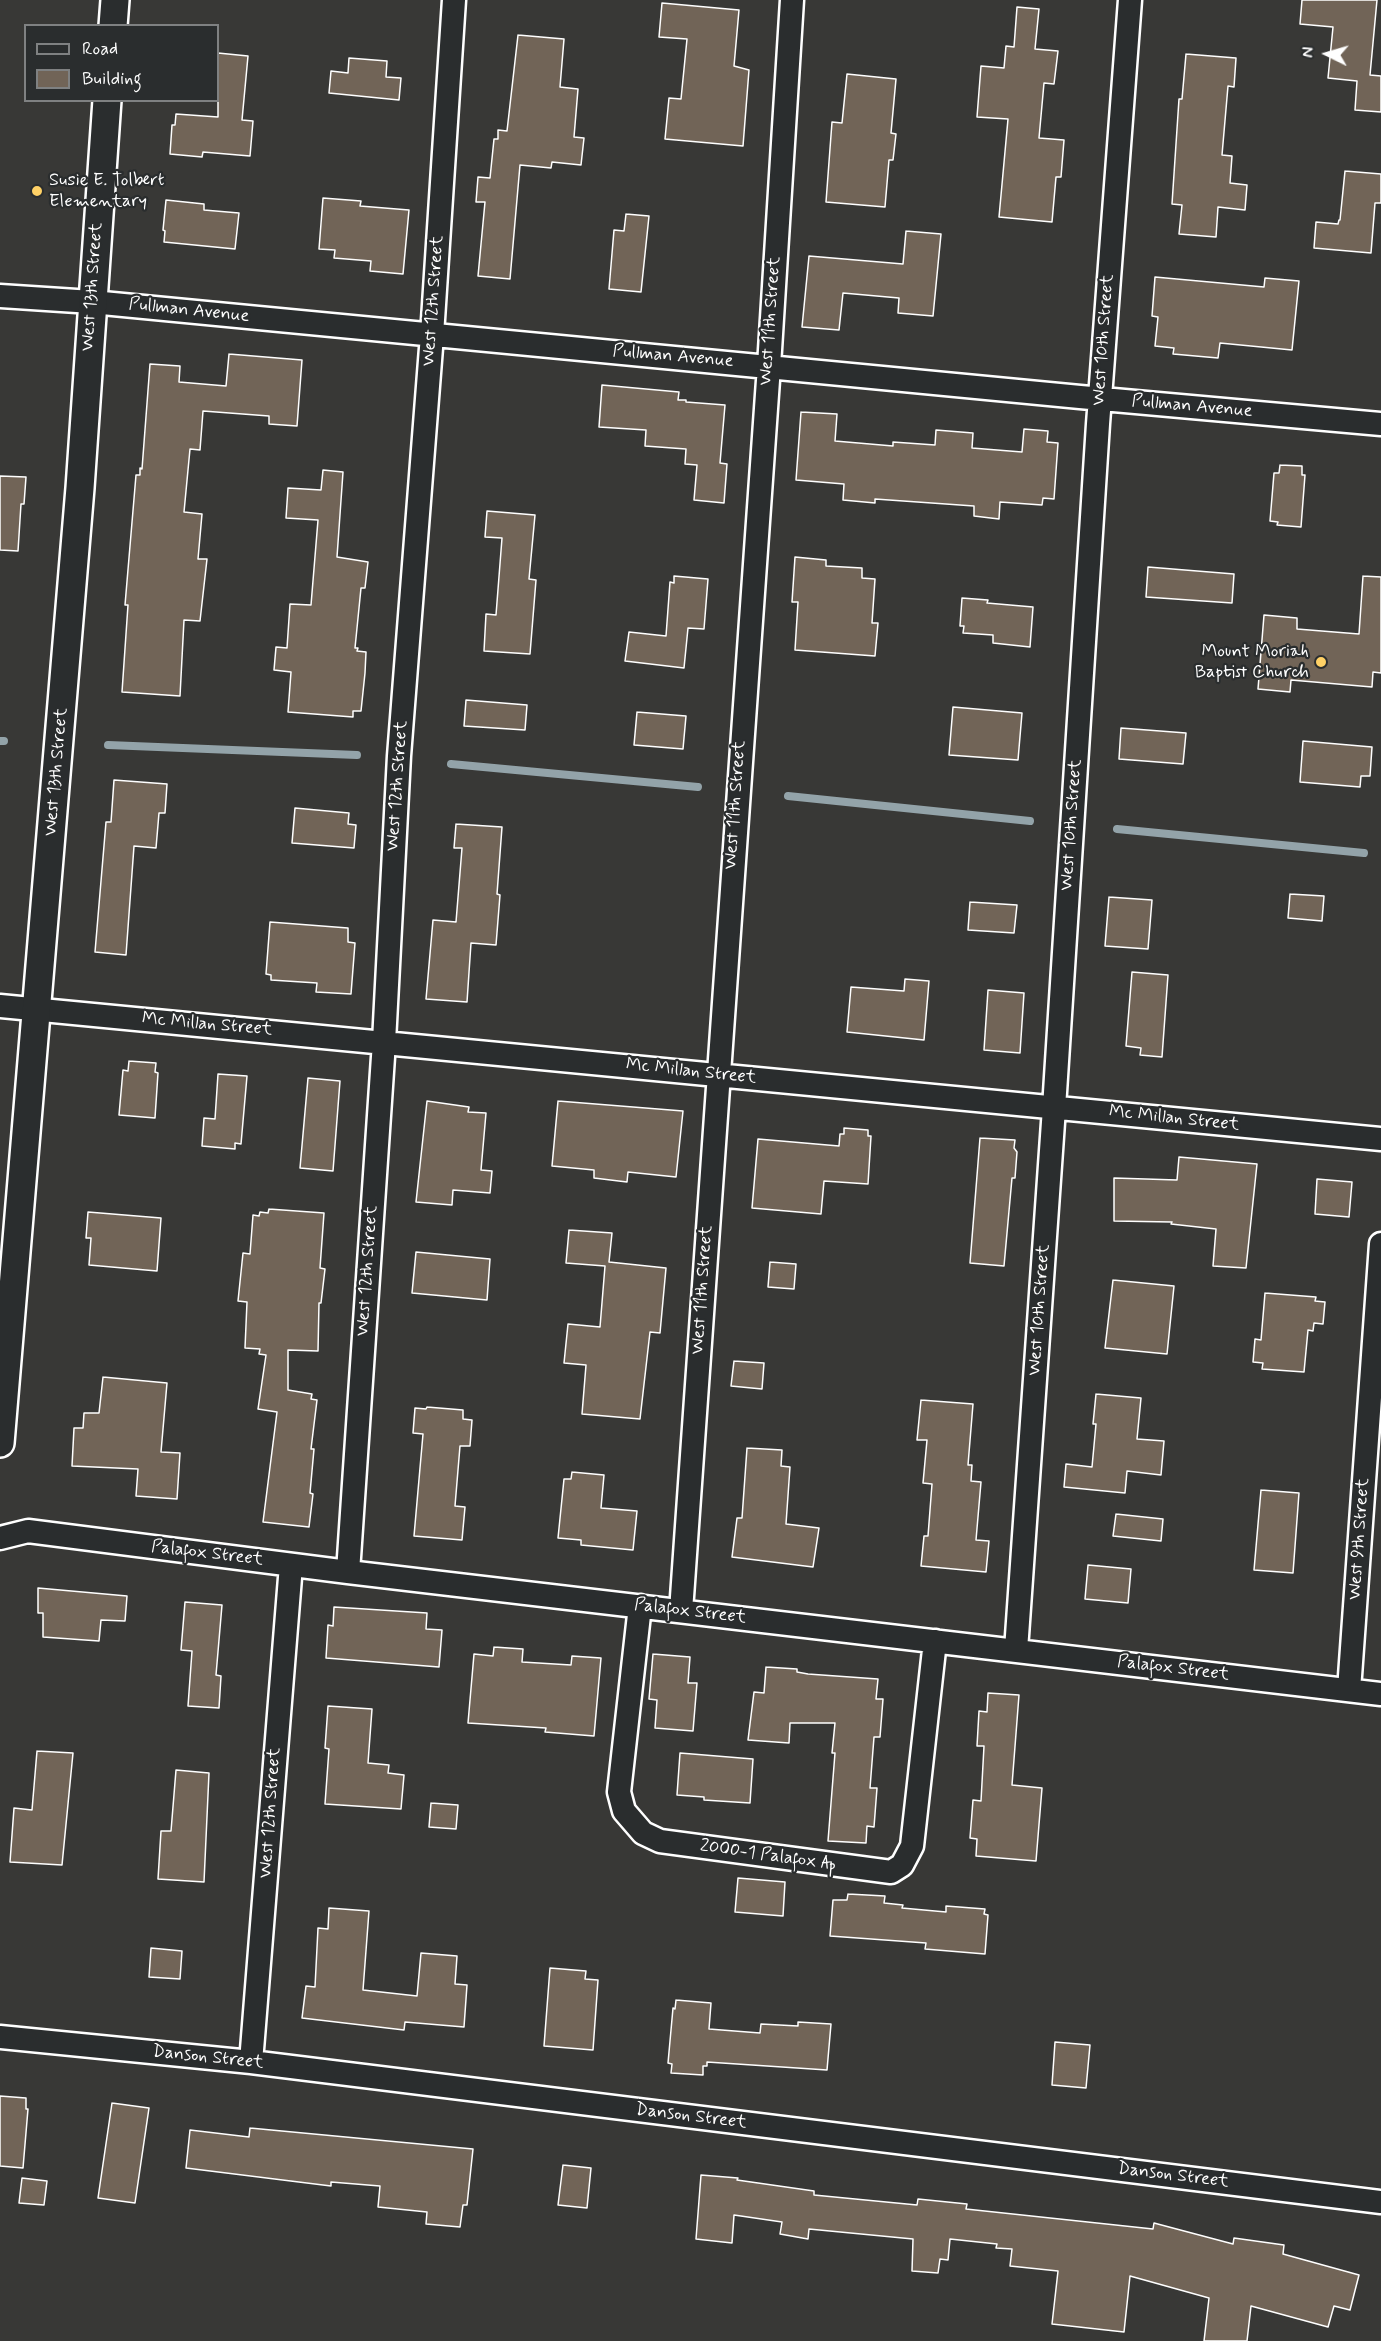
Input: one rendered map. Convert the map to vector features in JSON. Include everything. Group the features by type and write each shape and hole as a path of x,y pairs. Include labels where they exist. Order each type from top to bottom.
{"street":[{"path":"113,24 115,0"},
{"name":"West 12th Street","path":"348,1572 384,1042 399,756 432,335 454,0"},
{"name":"West 11th Street","path":"681,1611 740,744 769,366 792,0"},
{"name":"West 10th Street","path":"1016,1650 1100,399 1130,0"},
{"name":"West 13th Street","path":"0,1443 80,488 107,102"},
{"name":"Pullman Avenue","path":"0,296 92,302 1381,424"},
{"name":"Mc Millan Street","path":"0,1006 1381,1139"},
{"name":"West 9th Street","path":"1349,1690 1381,1244"},
{"name":"Palafox Street","path":"0,1538 28,1531 348,1572 1381,1694"},
{"name":"West 12th Street","path":"252,2062 291,1565"},
{"name":"2000-1 Palafox Ap","path":"640,1605 619,1792 624,1811 643,1833 660,1841 891,1872 902,1865 912,1846 935,1641"},
{"name":"Danson Street","path":"0,2037 252,2062 1381,2202"}],"building":[{"path":"1302,0 1377,0 1370,75 1381,76 1381,112 1355,110 1357,81 1328,78 1333,27 1300,24"},
{"path":"662,3 739,10 734,66 749,70 743,146 665,139 669,98 681,99 687,39 659,37"},
{"path":"1017,7 1039,9 1035,49 1058,51 1054,84 1044,83 1039,138 1064,140 1061,177 1056,177 1052,222 999,217 1008,119 977,117 981,66 1004,68 1006,46 1014,47"},
{"path":"518,35 564,39 560,87 578,89 574,137 584,138 581,165 552,162 551,168 520,165 510,279 478,276 485,202 476,202 478,177 490,178 494,139 498,139 498,130 507,131"},
{"path":"219,53 248,56 242,120 253,121 250,156 203,152 202,157 170,154 172,125 175,125 176,114 218,117"},
{"path":"1186,54 1236,58 1234,87 1228,86 1222,155 1232,156 1230,183 1247,185 1245,210 1218,207 1216,237 1179,234 1182,205 1172,204 1179,99 1182,99"},
{"path":"349,58 387,61 386,77 401,78 399,100 329,93 331,71 348,73"},
{"path":"847,74 896,79 891,133 896,134 893,160 889,160 885,207 826,202 832,122 842,123"},
{"path":"1345,171 1381,174 1381,203 1375,203 1371,253 1314,248 1316,222 1338,224 1340,220"},
{"path":"323,198 361,201 360,206 409,210 403,274 370,271 371,261 334,258 335,250 319,249"},
{"path":"166,200 204,204 204,210 239,213 235,249 164,242"},
{"path":"626,214 649,216 641,292 609,289 614,230 624,231"},
{"path":"906,231 941,234 933,316 898,313 899,298 843,293 839,330 802,327 809,256 903,264"},
{"path":"1155,277 1264,287 1265,278 1299,281 1292,350 1220,343 1218,358 1173,354 1174,348 1155,346 1158,317 1152,316"},
{"path":"229,354 302,360 297,426 269,424 269,416 203,411 200,450 190,449 184,512 202,514 198,559 207,559 200,621 184,620 180,696 122,692 128,605 125,605 136,475 140,475 140,468 142,469 150,364 180,366 179,382 226,386"},
{"path":"602,385 679,392 678,400 725,405 720,463 727,464 724,503 694,500 697,465 685,464 686,449 645,446 646,430 599,427"},
{"path":"801,412 837,414 835,441 893,446 893,442 935,445 936,430 973,433 972,448 1022,452 1024,429 1048,431 1047,442 1058,443 1054,499 1043,498 1042,505 1000,502 999,519 974,516 974,506 875,499 875,503 843,500 844,484 796,480"},
{"path":"1280,465 1302,466 1302,475 1305,475 1301,527 1277,525 1278,522 1270,521 1274,473 1279,473"},
{"path":"323,470 343,472 337,557 368,562 365,588 361,588 355,648 358,648 357,651 366,652 365,673 361,711 353,711 353,717 288,712 291,672 274,670 276,647 287,648 290,604 311,605 318,520 286,518 288,488 321,490"},
{"path":"0,476 26,477 24,504 21,504 18,551 0,550"},
{"path":"487,511 535,515 529,579 536,580 530,654 484,651 486,614 496,615 502,538 485,537"},
{"path":"795,557 826,560 826,566 862,568 862,578 875,579 872,623 878,623 875,656 795,650 798,602 792,602"},
{"path":"1148,567 1234,574 1232,603 1146,597"},
{"path":"674,576 708,579 704,629 688,628 684,668 625,661 629,632 666,636 670,582 674,583"},
{"name":"Mount Moriah Baptist Church","path":"1363,576 1381,577 1381,673 1373,672 1372,687 1291,680 1290,692 1258,689 1264,615 1297,618 1297,629 1359,634"},
{"path":"962,598 988,600 987,603 1033,607 1030,647 993,643 993,635 963,633 964,626 960,626"},
{"path":"466,700 527,705 525,730 464,726"},
{"path":"953,707 1022,713 1018,760 949,755"},
{"path":"637,712 686,716 683,749 634,745"},
{"path":"1121,728 1186,733 1183,764 1119,759"},
{"path":"1303,741 1372,747 1370,776 1361,776 1360,787 1300,782"},
{"path":"114,780 167,784 165,813 159,813 156,848 134,846 126,955 95,952 106,822 111,822"},
{"path":"295,808 349,813 348,824 356,825 354,848 292,843"},
{"path":"456,824 502,827 496,945 471,943 467,1002 426,999 433,920 456,922 462,848 454,848"},
{"path":"1290,894 1324,896 1322,921 1288,918"},
{"path":"1109,897 1152,900 1148,949 1105,946"},
{"path":"970,902 1017,905 1014,933 968,930"},
{"path":"270,922 348,928 348,942 355,943 351,994 316,992 317,983 271,980 271,975 266,974"},
{"path":"1132,972 1168,975 1162,1057 1140,1055 1141,1048 1126,1046"},
{"path":"905,979 929,981 924,1040 847,1032 851,987 904,991"},
{"path":"988,990 1024,993 1020,1053 984,1050"},
{"path":"129,1061 156,1063 155,1072 158,1073 155,1118 119,1115 123,1070 128,1071"},
{"path":"218,1074 247,1076 241,1144 235,1143 235,1149 202,1146 204,1118 215,1119"},
{"path":"308,1078 340,1081 333,1171 300,1168"},
{"path":"427,1101 469,1107 468,1112 486,1113 481,1170 492,1171 490,1193 453,1190 452,1205 416,1202"},
{"path":"558,1101 683,1111 676,1177 628,1172 627,1182 594,1178 594,1170 552,1166"},
{"path":"844,1128 868,1130 868,1136 871,1136 868,1184 824,1181 821,1214 752,1208 758,1139 839,1146 840,1134 844,1134"},
{"path":"980,1138 1015,1140 1014,1148 1017,1152 1015,1178 1012,1178 1004,1266 970,1263"},
{"path":"1179,1157 1257,1164 1246,1268 1213,1266 1216,1229 1171,1224 1172,1222 1114,1221 1114,1178 1177,1180"},
{"path":"1317,1179 1352,1182 1349,1217 1315,1214"},
{"path":"269,1209 324,1213 320,1268 325,1269 321,1303 319,1303 318,1351 288,1350 288,1390 312,1394 311,1399 317,1400 311,1449 314,1449 310,1493 313,1494 309,1527 263,1522 277,1412 258,1409 266,1355 259,1354 260,1349 245,1348 247,1302 238,1301 243,1253 250,1254 253,1215 259,1216 260,1212 268,1213"},
{"path":"88,1212 161,1218 157,1271 89,1265 91,1238 86,1238"},
{"path":"569,1230 612,1233 609,1262 666,1268 660,1333 650,1332 640,1419 582,1414 586,1365 564,1363 568,1324 600,1327 605,1266 566,1263"},
{"path":"416,1252 490,1259 487,1300 412,1293"},
{"path":"770,1262 796,1264 794,1289 768,1287"},
{"path":"1113,1280 1174,1286 1167,1354 1105,1348"},
{"path":"1265,1293 1316,1297 1315,1301 1325,1302 1323,1324 1314,1323 1313,1331 1308,1330 1304,1372 1262,1369 1263,1363 1253,1362 1255,1339 1261,1340"},
{"path":"734,1361 764,1363 762,1389 731,1386"},
{"path":"103,1377 167,1383 161,1452 180,1453 177,1499 136,1496 138,1469 72,1466 74,1428 83,1428 84,1413 99,1413"},
{"path":"1096,1394 1141,1398 1137,1439 1164,1441 1161,1475 1127,1471 1125,1493 1064,1487 1066,1464 1092,1467"},
{"path":"921,1400 973,1404 968,1465 972,1465 971,1481 981,1482 976,1540 989,1541 986,1572 921,1566 924,1536 928,1536 932,1484 923,1483 927,1440 917,1440"},
{"path":"427,1407 463,1410 463,1419 472,1420 470,1446 460,1446 455,1506 465,1507 462,1540 414,1536 423,1434 413,1433 415,1408 426,1409"},
{"path":"747,1448 782,1450 781,1466 790,1467 786,1524 819,1528 813,1567 732,1557 737,1518 742,1518"},
{"path":"572,1472 604,1475 601,1508 637,1511 633,1550 581,1545 581,1540 558,1538 564,1479 571,1479"},
{"path":"1261,1490 1299,1493 1293,1573 1254,1570"},
{"path":"1116,1514 1163,1519 1161,1541 1113,1536"},
{"path":"1088,1565 1131,1569 1128,1603 1085,1599"},
{"path":"38,1588 127,1596 125,1621 101,1620 99,1641 43,1637 43,1613 38,1613"},
{"path":"185,1602 222,1605 216,1675 221,1676 219,1708 188,1706 192,1651 181,1650"},
{"path":"334,1607 427,1613 426,1629 442,1630 439,1667 326,1658 328,1625 333,1626"},
{"path":"494,1647 523,1649 522,1662 571,1665 572,1656 601,1658 594,1736 545,1732 546,1728 468,1723 474,1654 493,1656"},
{"path":"653,1654 690,1657 688,1683 697,1683 693,1731 655,1728 657,1700 649,1699"},
{"path":"766,1667 797,1669 797,1672 808,1674 878,1679 876,1699 883,1699 880,1737 874,1737 870,1788 877,1788 874,1827 867,1826 866,1843 828,1841 835,1723 790,1723 789,1743 748,1740 754,1692 764,1693"},
{"path":"988,1693 1019,1695 1012,1785 1042,1788 1036,1861 976,1856 977,1839 970,1838 973,1800 981,1801 984,1746 977,1746 979,1711 987,1712"},
{"path":"328,1706 372,1709 368,1763 389,1765 388,1773 404,1775 401,1809 325,1804 329,1749 325,1748"},
{"path":"37,1751 73,1753 62,1865 10,1862 14,1808 32,1810"},
{"path":"680,1753 753,1759 750,1803 704,1800 704,1797 677,1795"},
{"path":"176,1770 209,1773 204,1882 158,1879 161,1831 171,1831"},
{"path":"431,1803 458,1805 456,1829 429,1827"},
{"path":"738,1878 785,1882 783,1916 735,1912"},
{"path":"848,1894 885,1896 884,1903 903,1905 902,1908 946,1912 946,1906 985,1909 984,1914 988,1915 985,1954 925,1949 926,1943 830,1936 833,1900 847,1900"},
{"path":"329,1908 369,1911 363,1990 417,1996 421,1953 457,1956 455,1984 467,1985 464,2027 405,2022 404,2030 302,2018 306,1986 315,1987 318,1928 328,1929"},
{"path":"151,1948 182,1951 180,1979 149,1977"},
{"path":"550,1968 586,1971 585,1979 598,1980 593,2050 544,2046"},
{"path":"676,2000 711,2003 709,2029 760,2033 761,2024 798,2026 798,2022 831,2024 827,2070 707,2062 707,2066 703,2066 703,2075 671,2073 672,2064 668,2063 673,2008 675,2009"},
{"path":"1055,2042 1090,2045 1086,2088 1052,2085"},
{"path":"0,2096 26,2098 26,2109 28,2109 23,2168 0,2166"},
{"path":"112,2103 149,2108 135,2203 98,2198"},
{"path":"250,2128 473,2149 467,2205 463,2205 460,2227 426,2224 427,2212 378,2207 380,2186 331,2182 331,2186 186,2168 190,2130 249,2137"},
{"path":"563,2165 591,2168 587,2208 558,2205"},
{"path":"701,2175 738,2178 737,2180 814,2191 814,2195 917,2205 918,2199 967,2204 966,2209 1153,2229 1154,2223 1233,2244 1234,2238 1284,2245 1283,2254 1359,2275 1350,2310 1334,2306 1328,2327 1251,2306 1247,2341 1204,2341 1209,2298 1130,2276 1124,2332 1052,2324 1058,2271 1010,2266 1012,2249 996,2248 997,2244 950,2239 948,2260 940,2259 938,2273 912,2271 913,2239 809,2229 808,2239 780,2234 782,2222 734,2215 732,2243 696,2239"},
{"path":"22,2178 47,2181 44,2205 19,2203"}],"waterway":[{"path":"108,745 357,755"},
{"path":"451,764 698,787"},
{"path":"788,796 1030,821"},
{"path":"1117,829 1364,853"}],"place":[{"name":"Susie E. Tolbert Elementary","path":"37,191"},
{"name":"Mount Moriah Baptist Church","path":"1321,662"}]}
